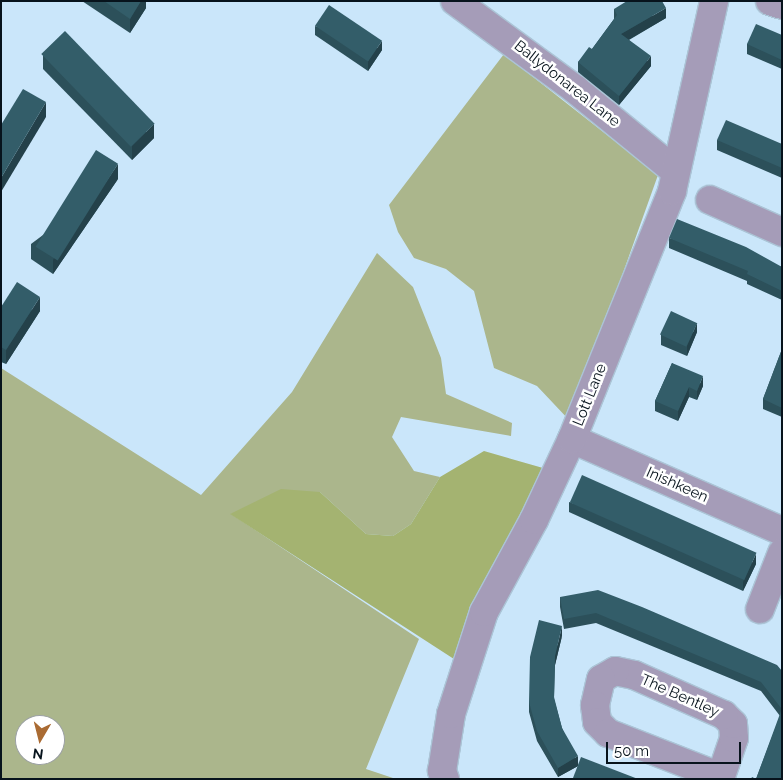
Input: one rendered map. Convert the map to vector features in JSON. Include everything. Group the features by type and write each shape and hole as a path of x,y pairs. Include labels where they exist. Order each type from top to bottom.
{"street":[{"name":"Ballydonarea Lane","path":"455,1 569,84 675,171"},
{"name":"Lott Lane","path":"445,779 442,771 452,714 484,612 534,520 572,439 672,191 714,1"},
{"path":"770,1 782,5"},
{"path":"710,200 782,232"},
{"name":"Inishkeen","path":"572,439 782,531"},
{"path":"760,609 782,553"},
{"name":"The Bentley","path":"615,672 634,675 724,715 733,724 734,738 721,778 608,733 597,722 595,705 601,679 615,672"}],"green space":[{"path":"504,54 658,175 570,421 537,386 494,368 474,291 446,269 414,258 398,232 389,205"},
{"path":"377,253 413,287 441,358 446,394 512,423 511,436 401,417 392,437 414,471 440,477 411,524 393,536 366,534 320,492 231,514 419,639 366,769 396,779 1,779 1,368 201,495 292,392"},
{"path":"484,451 543,468 457,661 230,514 281,489 320,492 366,534 393,536 411,524 440,477"}],"building":[{"path":"104,1 141,1 130,19"},
{"path":"627,1 662,1 666,8 621,34 651,56 619,96 578,62 589,47 592,49 617,15 614,9"},
{"path":"329,5 382,41 368,62 315,26"},
{"path":"756,24 782,35 782,60 747,44"},
{"path":"65,31 155,124 131,147 41,54"},
{"path":"23,89 46,102 1,178 1,125"},
{"path":"726,120 782,144 782,168 717,140"},
{"path":"96,150 118,164 58,260 36,247"},
{"path":"677,219 746,247 782,267 782,291 747,274 748,271 669,238"},
{"path":"17,282 40,297 6,350 1,347 1,307"},
{"path":"671,311 697,323 686,347 660,335"},
{"path":"782,349 782,408 763,399"},
{"path":"672,363 703,376 697,391 689,387 678,411 655,401"},
{"path":"582,475 756,553 744,580 570,502"},
{"path":"598,590 777,665 782,671 782,707 761,682 596,613 564,619 560,597"},
{"path":"539,620 562,626 555,656 554,697 562,728 578,756 558,768 537,731 529,702 530,657"},
{"path":"781,711 782,779 756,779"},
{"path":"581,757 638,779 573,778"}]}
